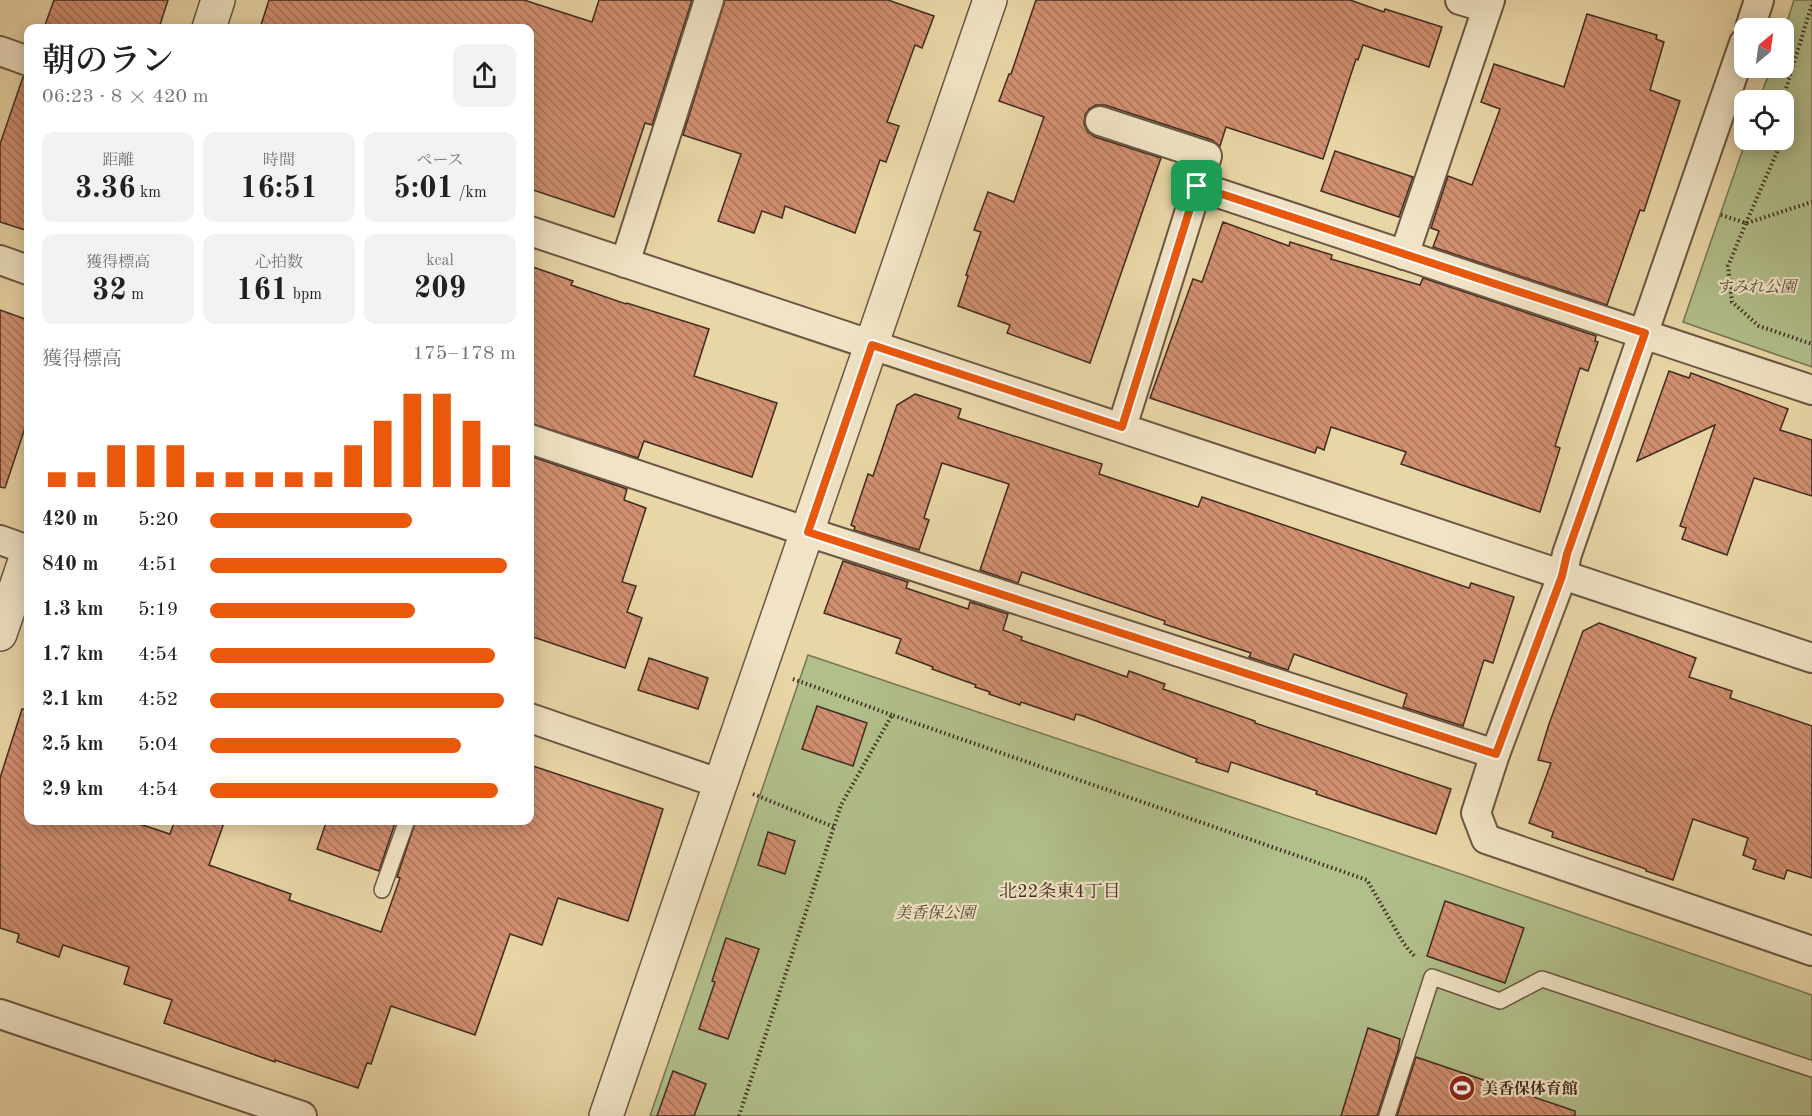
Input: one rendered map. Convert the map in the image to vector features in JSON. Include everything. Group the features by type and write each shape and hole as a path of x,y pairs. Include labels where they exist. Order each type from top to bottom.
{"street":[{"path":"210,24 218,0"},
{"path":"625,263 709,0"},
{"path":"1404,255 1488,4 1460,0"},
{"path":"1753,18 1759,0"},
{"path":"606,1116 872,345 982,2"},
{"path":"0,51 24,60"},
{"path":"1734,72 1571,543 1562,576 1476,813 1486,839 1812,951"},
{"path":"1100,121 1207,156 1122,427"},
{"path":"1197,186 1812,390"},
{"path":"534,232 1812,658"},
{"path":"0,260 24,269"},
{"path":"534,440 808,532 1496,754"},
{"path":"0,540 24,549"},
{"path":"0,634 24,563"},
{"path":"534,719 721,783"},
{"path":"0,1014 302,1116"}],"lane":[{"path":"382,890 404,825"},
{"path":"1387,1116 1432,977 1500,1001 1542,979 1812,1070"}],"path":[{"path":"1786,90 1812,4"},
{"path":"1777,150 1728,266 1732,302 1760,326 1812,344"},
{"path":"1712,211 1746,223 1812,201"},
{"path":"793,679 1366,880 1404,944 1432,977"},
{"path":"739,1116 841,806 892,715"},
{"path":"753,793 834,827"}],"green space":[{"name":"すみれ公園","path":"1794,0 1812,0 1812,367 1683,322 1743,150 1794,150 1794,90 1763,90 1767,78 1794,78 1794,18 1788,18"},
{"name":"美香保公園","path":"808,655 1443,868 1812,995 1812,1116 650,1116"}],"building":[{"path":"54,0 168,0 160,24 45,24"},
{"path":"269,0 524,0 592,22 599,0 692,0 652,125 645,123 614,217 534,190 534,24 261,24"},
{"path":"725,0 888,0 934,16 922,48 915,45 887,122 899,126 886,162 880,160 855,233 785,206 782,218 762,211 754,233 718,221 741,154 683,135"},
{"path":"1036,0 1350,0 1384,12 1385,9 1442,27 1429,67 1363,45 1358,60 1356,59 1323,159 1226,127 1220,146 1212,140 1105,105 1096,105 1089,109 1085,115 1084,124 1088,132 1095,137 1161,158 1090,363 1007,333 1010,325 958,306 981,232 974,230 988,192 1014,202 1044,117 999,101 1009,74 1011,74"},
{"path":"1587,14 1657,35 1656,39 1664,42 1650,90 1680,101 1644,211 1640,210 1607,305 1433,247 1439,231 1431,228 1448,176 1472,185 1500,109 1481,102 1494,64 1564,87"},
{"path":"24,77 24,230 0,222 0,144"},
{"path":"1335,151 1413,177 1399,217 1321,191"},
{"path":"1223,222 1289,246 1290,242 1332,255 1331,259 1420,285 1423,278 1596,336 1595,341 1598,342 1588,371 1580,368 1555,446 1560,448 1540,512 1401,464 1406,452 1331,427 1324,450 1317,447 1315,453 1150,398 1193,279 1202,282"},
{"path":"534,267 573,281 571,285 709,329 694,376 777,403 752,477 644,441 638,458 534,424"},
{"path":"0,310 24,319 24,431 5,488 0,487"},
{"path":"1669,371 1689,378 1691,373 1788,409 1780,430 1812,440 1812,496 1754,478 1727,555 1682,539 1686,528 1680,526 1715,425 1637,461"},
{"path":"915,394 961,409 958,418 1102,464 1099,474 1198,507 1202,497 1469,588 1471,583 1514,597 1493,663 1484,660 1463,726 1403,707 1407,694 1294,654 1288,670 1249,657 1251,653 1164,624 1165,621 1022,572 1018,583 980,570 1009,484 942,463 924,518 929,520 919,550 854,530 855,527 851,525 868,474 873,476 897,405"},
{"path":"534,457 627,489 624,500 646,508 622,582 636,586 627,612 642,618 625,668 534,637"},
{"path":"843,561 908,582 906,588 968,609 970,602 1008,614 1003,630 1022,637 1021,640 1127,677 1129,671 1165,684 1163,689 1255,721 1255,723 1451,789 1436,834 1316,794 1317,791 1231,762 1228,772 1196,762 1197,759 1083,716 1076,714 1074,720 1021,702 1020,705 989,694 990,692 975,687 976,685 896,653 901,639 824,613"},
{"path":"1599,623 1696,658 1689,677 1732,691 1730,698 1812,726 1812,878 1787,870 1784,879 1753,869 1756,860 1743,855 1748,838 1693,819 1673,880 1552,837 1553,832 1529,823 1551,763 1538,760 1549,724 1583,631"},
{"path":"649,658 708,678 698,709 638,690"},
{"path":"817,706 867,723 853,766 802,749"},
{"path":"22,709 24,709 24,825 142,825 170,834 173,825 223,825 209,865 291,894 289,900 381,932 400,878 397,877 414,825 534,825 534,766 663,809 628,921 558,898 542,945 510,934 475,1035 391,1006 371,1064 367,1063 358,1088 164,1023 172,1000 124,984 129,967 63,945 59,957 17,942 19,934 0,928 0,778"},
{"path":"325,825 394,825 379,871 317,849"},
{"path":"768,832 795,841 785,874 758,865"},
{"path":"1445,901 1524,928 1505,983 1427,956"},
{"path":"726,938 759,949 728,1039 699,1029 715,982 712,981"},
{"path":"1368,1028 1400,1039 1398,1051 1377,1116 1341,1116"},
{"name":"美香保体育館","path":"1416,1057 1575,1111 1575,1116 1397,1116"},
{"path":"673,1071 706,1084 694,1116 657,1116"}],"place":[{"name":"美香保体育館","path":"1462,1088"}],"district":[{"name":"北22条東4丁目","path":"1060,891"}],"route":[{"path":"1197,186 1645,333 1567,554 1562,576 1496,754 808,532 872,345 1122,427 1197,186"}]}
